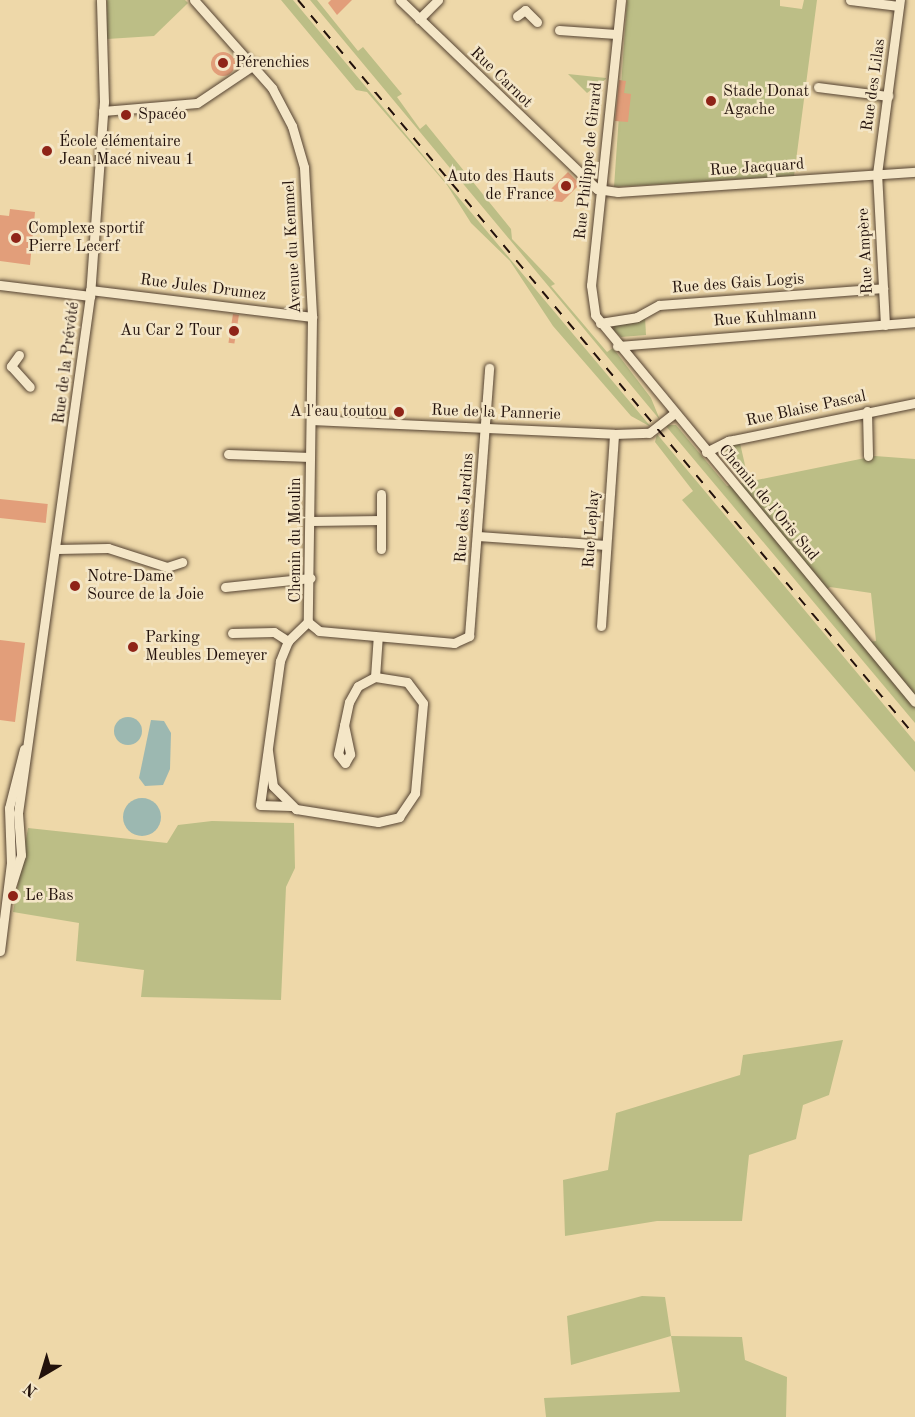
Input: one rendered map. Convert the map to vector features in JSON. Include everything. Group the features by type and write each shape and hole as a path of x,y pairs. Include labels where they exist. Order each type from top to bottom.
{"street":[{"name":"Rue de la Prévôté","path":"0,951 8,896 21,855 17,825 57,549 90,293 103,111 101,0"},
{"name":"Avenue du Kemmel","path":"194,0 255,64 285,110 303,159 312,317 310,457"},
{"name":"Rue Carnot","path":"400,0 581,177 601,190"},
{"path":"419,19 438,0"},
{"name":"Rue Philippe de Girard","path":"600,323 590,298 621,0"},
{"path":"850,0 900,3"},
{"name":"Rue des Lilas","path":"877,174 900,3"},
{"path":"522,9 537,22"},
{"path":"559,30 616,34"},
{"path":"103,111 197,103 255,64"},
{"path":"818,87 888,96"},
{"path":"581,177 594,178 603,171"},
{"name":"Rue Jacquard","path":"601,190 915,172"},
{"name":"Rue Ampère","path":"877,174 885,325"},
{"name":"Rue Jules Drumez","path":"0,285 312,317"},
{"name":"Rue des Gais Logis","path":"600,323 630,320 659,305 883,288"},
{"name":"Rue Kuhlmann","path":"618,346 629,342 915,322"},
{"name":"Chemin de l'Oris Sud","path":"600,323 673,414 915,702"},
{"path":"11,366 19,355"},
{"path":"0,364 11,366 30,387"},
{"name":"Rue des Jardins","path":"458,643 467,639 472,626 489,368"},
{"name":"Rue Blaise Pascal","path":"706,452 728,441 915,403"},
{"path":"867,411 868,456"},
{"name":"Rue de la Pannerie","path":"311,420 614,434 649,433 673,414"},
{"name":"Rue Leplay","path":"601,626 614,434"},
{"path":"228,454 310,457"},
{"name":"Chemin du Moulin","path":"288,640 308,622 311,578 310,457"},
{"path":"381,494 381,549"},
{"path":"310,521 381,520"},
{"path":"478,536 606,545"},
{"path":"57,549 108,548 167,567 182,562"},
{"path":"225,587 311,578"},
{"name":"Chemin du Moulin","path":"308,622 326,633 458,643"},
{"path":"232,633 274,632 288,640 280,661 258,816"},
{"path":"375,677 378,638"},
{"path":"260,805 291,806 314,815 383,822 409,806 415,793 423,703 407,682 375,677 352,693 344,725"},
{"path":"268,751 273,786 291,806"}],"green space":[{"path":"107,0 185,0 188,3 154,36 107,39"},
{"path":"281,0 293,0 651,427 631,416 553,326 510,261 471,223 447,185 367,92 356,90"},
{"path":"310,0 317,0 358,51 363,47 402,94 397,97 420,129 426,124 511,229 512,239 555,284 551,286 607,352 613,348 651,398 660,420"},
{"name":"Stade Donat Agache","path":"627,0 780,0 780,6 802,9 804,0 817,0 794,176 614,187"},
{"path":"568,74 606,78 606,79 587,93"},
{"path":"645,317 646,335 621,337 613,330 615,324"},
{"path":"665,425 676,425 727,486 875,456 915,459 915,723","holes":["830,587 871,593 876,641 869,642 826,590"]},
{"path":"657,434 915,742 915,772 682,500 693,491 655,442"},
{"path":"740,443 747,474 743,475 726,460 730,456 723,447"},
{"path":"212,821 294,823 295,868 286,887 281,1000 141,997 144,970 76,961 79,923 13,912 28,828 167,843 178,825"},
{"path":"843,1040 829,1095 803,1105 796,1139 749,1155 742,1221 657,1221 565,1236 563,1180 608,1170 616,1113 740,1075 743,1055"},
{"path":"642,1296 665,1297 671,1336 571,1365 567,1316"},
{"path":"671,1336 742,1337 745,1360 787,1377 786,1417 546,1417 544,1398 680,1392"}],"water":[{"path":"128,717 138,721 142,731 138,741 128,745 118,741 114,731 118,721"},
{"path":"151,720 164,721 171,733 170,769 163,785 145,786 139,778"},
{"path":"142,798 156,803 161,817 156,831 142,836 128,831 123,817 128,803"}],"building":[{"path":"331,0 352,0 337,15 328,3"},
{"name":"Pérenchies","path":"223,52 232,55 235,64 232,73 223,76 214,73 211,64 214,55"},
{"path":"619,80 626,81 624,93 631,94 628,122 615,121"},
{"name":"Auto des Hauts de France","path":"568,172 580,184 562,202 540,200"},
{"name":"Complexe sportif Pierre Lecerf","path":"10,209 35,212 30,265 0,261 0,215 9,216"},
{"name":"Au Car 2 Tour","path":"233,314 239,315 234,344 228,343"},
{"path":"0,499 48,504 46,523 0,518"},
{"path":"0,640 25,643 15,722 0,720"}],"railway":[{"path":"298,0 915,736"}],"place":[{"name":"Pérenchies","path":"223,63"},
{"name":"Stade Donat Agache","path":"711,101"},
{"name":"Spacéo","path":"126,115"},
{"name":"École élémentaire Jean Macé niveau 1","path":"47,151"},
{"name":"Auto des Hauts de France","path":"566,186"},
{"name":"Complexe sportif Pierre Lecerf","path":"16,238"},
{"name":"Au Car 2 Tour","path":"234,331"},
{"name":"A l'eau toutou","path":"399,412"},
{"name":"Notre-Dame Source de la Joie","path":"75,586"},
{"name":"Parking Meubles Demeyer","path":"133,647"},
{"name":"Le Bas","path":"13,896"}]}
